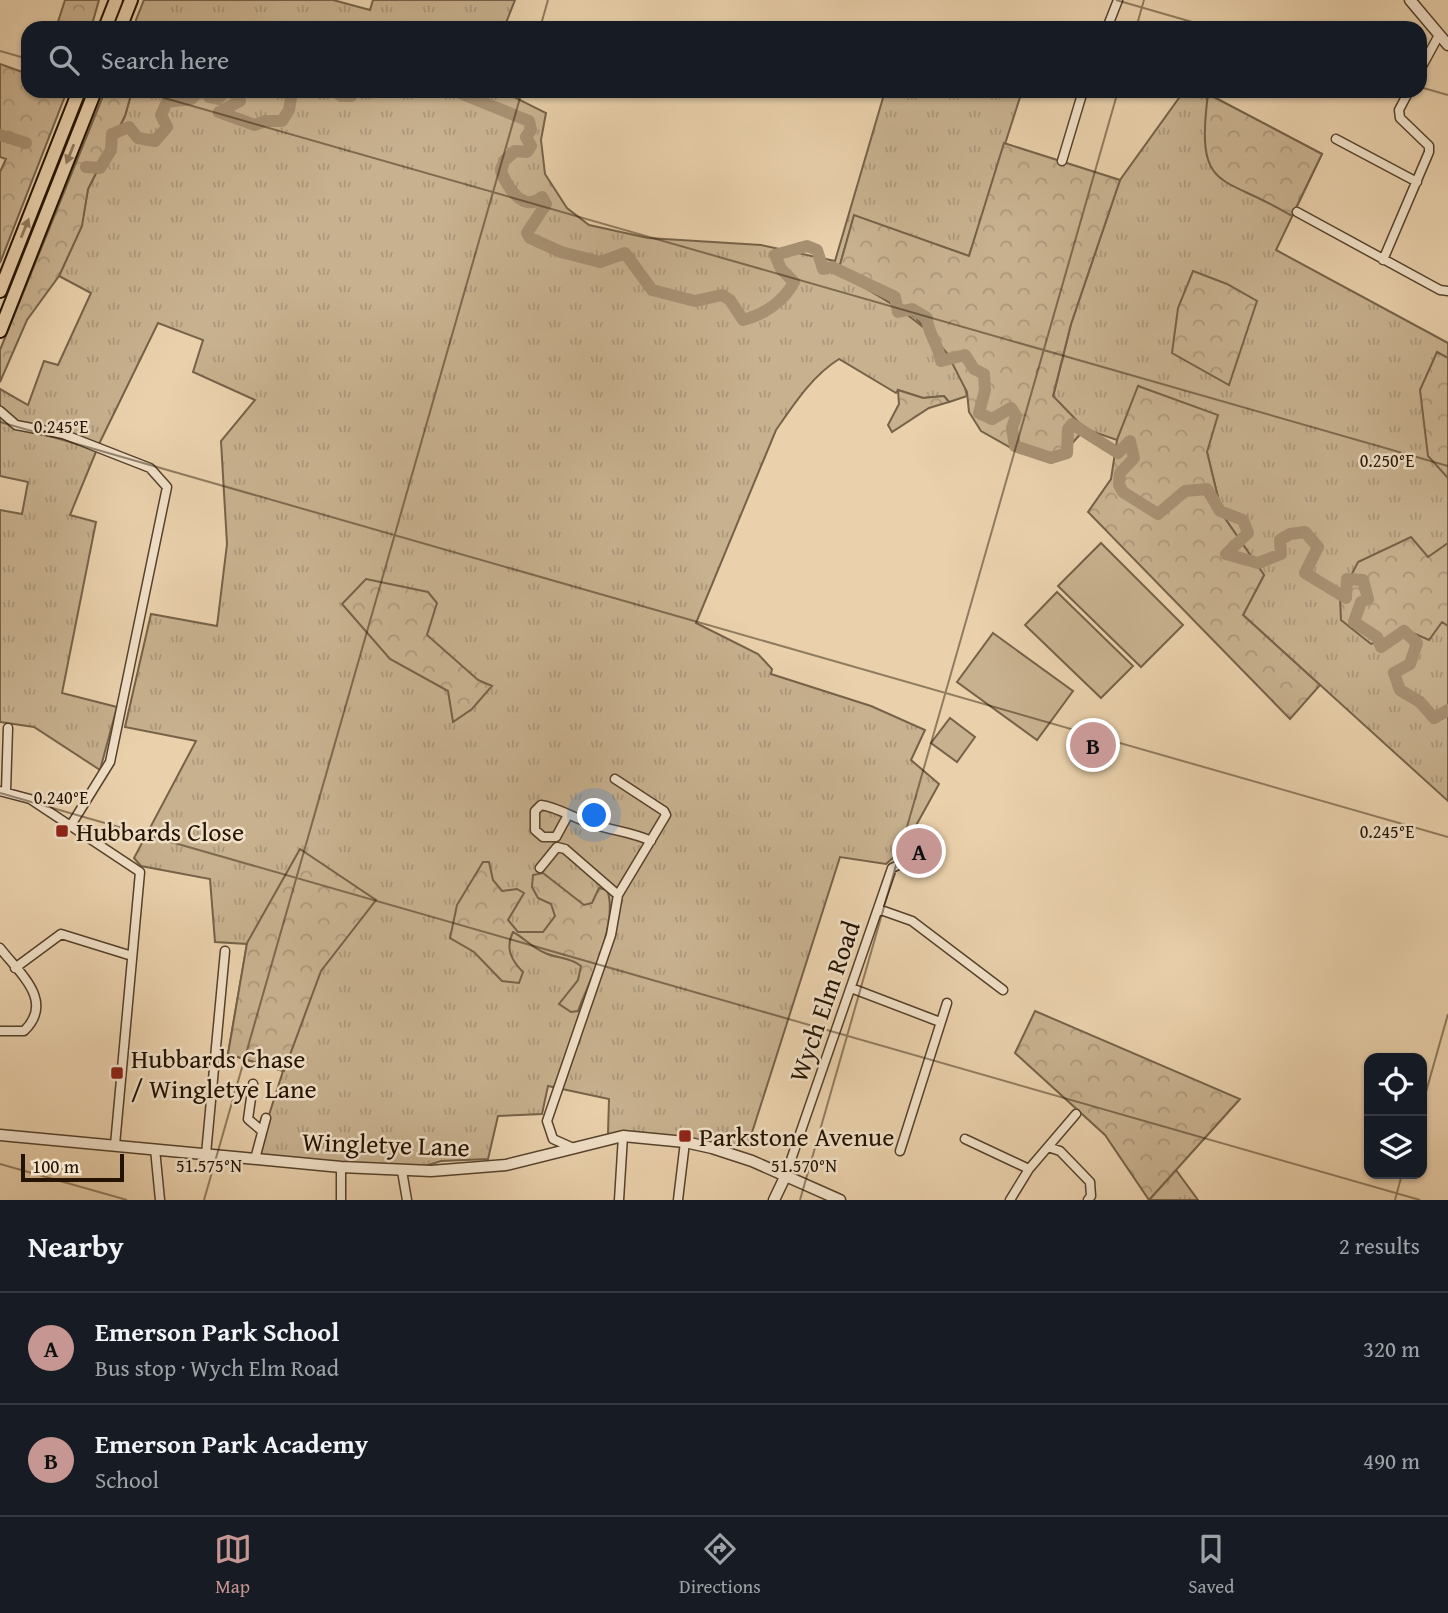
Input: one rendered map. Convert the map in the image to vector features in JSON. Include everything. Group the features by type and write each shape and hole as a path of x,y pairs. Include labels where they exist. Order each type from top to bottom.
{"highway":[{"path":"105,21 108,0"},
{"path":"107,21 116,0"},
{"path":"123,21 131,0"},
{"path":"0,291 76,98"},
{"path":"0,331 92,98"}],"street":[{"path":"1110,21 1118,0"},
{"path":"1410,0 1448,45"},
{"path":"1427,57 1439,35"},
{"path":"1062,161 1081,98"},
{"path":"1383,260 1417,182 1429,146 1400,118 1399,110 1405,98"},
{"path":"1336,139 1417,182"},
{"path":"1297,212 1440,290 1448,291"},
{"path":"0,411 16,425 63,434 150,468 167,487 110,762 71,825"},
{"path":"8,728 3,791 30,799 140,872 115,1145"},
{"path":"571,1147 553,1139 547,1121 611,935 618,895 666,815 664,811 615,779"},
{"path":"568,815 556,837 543,837 535,830 535,811 541,805 596,825 635,833 651,841"},
{"path":"540,868 557,846 565,849 618,895"},
{"name":"Wych Elm Road","path":"785,1177 892,868 909,860 922,858"},
{"path":"878,909 912,920 1003,990"},
{"path":"15,968 61,934 132,956"},
{"path":"0,948 33,991 38,1005 35,1020 24,1031 0,1031"},
{"path":"206,1154 225,951"},
{"path":"851,988 940,1023"},
{"path":"900,1151 947,1003"},
{"path":"253,1084 248,1119 262,1131"},
{"path":"1010,1200 1029,1169 1076,1114"},
{"path":"255,1159 265,1118"},
{"name":"Wingletye Lane","path":"0,1135 402,1171 461,1170 506,1165 623,1136 685,1142 752,1161 840,1200"},
{"path":"619,1200 623,1136"},
{"path":"544,1154 553,1139"},
{"path":"965,1139 1009,1157 1029,1169"},
{"path":"678,1200 685,1142"},
{"path":"1048,1147 1060,1151 1090,1182 1091,1196 1088,1200"},
{"path":"155,1149 160,1200"},
{"path":"341,1167 341,1200"},
{"path":"402,1171 407,1200"},
{"path":"775,1200 785,1177"}],"green space":[{"path":"65,0 99,0 93,21 58,21"},
{"path":"144,0 333,0 370,10 373,0 515,0 507,21 136,20"},
{"path":"0,64 21,72 21,98 64,98 0,263 0,172 6,159 0,157"},
{"path":"102,98 130,98 125,116 88,189 82,226 59,276 27,320 0,382 0,350"},
{"path":"130,98 516,98 546,113 541,140 545,174 567,208 589,225 648,238 761,245 835,261 883,98 1020,98 969,256 854,216 838,272 897,307 934,337 960,374 967,396 949,402 944,396 923,398 898,390 896,393 839,359 829,366 804,391 776,430 696,623 758,654 772,669 771,674 871,706 925,730 911,760 939,784 903,849 886,864 840,857 748,1145 608,1134 609,1099 548,1086 542,1114 498,1116 488,1159 441,1161 410,1171 255,1159 283,1071 228,1054 247,944 215,942 210,879 141,866 134,858 196,741 125,727 151,614 217,626 227,544 221,441 255,400 193,372 203,340 158,323 100,442 70,515 96,522 62,693 117,707 100,770 34,727 0,722 0,510 22,514 28,482 0,476 0,389 28,405 44,361 58,365 91,293 59,276 81,227 88,189 125,116"},
{"path":"1179,98 1215,98 1322,154 1276,250 1448,343 1448,801 1243,615 1264,575 1222,514 1207,452 1139,386 1117,440 1085,429 1053,397 1071,324 1120,180"},
{"path":"1208,98 1216,98 1322,154 1292,216 1219,177 1210,166 1205,126"},
{"path":"1004,143 1120,180 1071,324 1053,396 1085,429 1066,450 1043,457 1020,453 981,431 969,412 967,392 947,353 916,318 838,272 854,215 969,256"},
{"path":"1193,271 1227,284 1257,301 1229,385 1172,353 1178,308"},
{"path":"1437,352 1448,358 1448,478 1428,456 1420,390"},
{"path":"1138,386 1218,415 1207,452 1222,514 1264,575 1243,615 1320,685 1290,719 1088,512 1111,479 1117,440"},
{"path":"898,390 923,398 944,396 949,402 929,408 892,432 888,425 899,404"},
{"path":"1411,537 1428,557 1448,543 1448,626 1442,622 1429,640 1411,632 1371,644 1341,620 1340,597 1358,562"},
{"path":"1101,543 1183,625 1141,667 1058,586"},
{"path":"366,579 428,592 437,603 427,635 478,680 492,686 472,709 453,722 448,691 390,659 342,604"},
{"path":"1057,592 1133,666 1101,698 1025,625"},
{"path":"993,633 1073,691 1037,740 957,682"},
{"path":"950,718 975,737 957,762 931,743"},
{"path":"300,849 376,900 321,971 284,1071 228,1054 247,943"},
{"path":"483,862 489,862 493,880 502,891 517,889 524,893 508,920 518,932 543,932 555,916 551,904 538,898 532,887 533,875 543,873 584,905 592,903 599,888 607,890 610,903 606,934 578,1011 571,1012 559,1004 578,980 581,966 576,963 543,952 513,932 509,943 510,953 523,972 519,983 502,981 474,952 450,938 457,905"},
{"path":"1035,1011 1240,1099 1149,1200 1105,1135 1015,1053"},
{"path":"1176,1170 1198,1200 1149,1200"}],"waterway":[{"path":"86,167 100,168 111,150 112,134 129,127 138,138 155,141 167,127 161,115 167,102 192,98"},
{"path":"214,98 219,98"},
{"path":"239,98 240,101 219,112 255,125 265,121 282,121 289,110 291,98"},
{"path":"472,98 529,121 531,130 526,137 531,146 527,152 515,151 504,161 501,171 507,184 522,200 535,201 542,197 546,204 527,233 530,238 561,252 600,262 625,253 652,290 695,301 722,295 730,300 743,320 773,306 794,282 781,269 775,255 807,246 817,250 823,269 832,267 895,297 898,312 912,309 927,318 941,361 965,355 974,369 984,374 985,390 979,413 992,419 1011,408 1016,416 1012,428 1015,446 1051,458 1067,453 1068,429 1072,424 1118,453 1130,441 1134,458 1120,473 1119,485 1123,492 1158,514 1185,491 1207,489 1220,511 1243,520 1248,533 1226,554 1258,563 1281,554 1280,540 1290,534 1305,532 1318,547 1305,573 1346,598 1347,579 1363,580 1368,599 1361,602 1354,622 1377,637 1381,647 1404,631 1417,643 1410,664 1394,673 1400,690 1420,702 1434,718 1448,710"},
{"path":"0,135 26,143"}],"place":[{"name":"Emerson Park Academy","path":"1093,745"},
{"name":"Hubbards Close","path":"62,831"},
{"name":"Emerson Park School","path":"919,851"},
{"name":"Hubbards Chase / Wingletye Lane","path":"117,1073"},
{"name":"Parkstone Avenue","path":"685,1136"}]}
